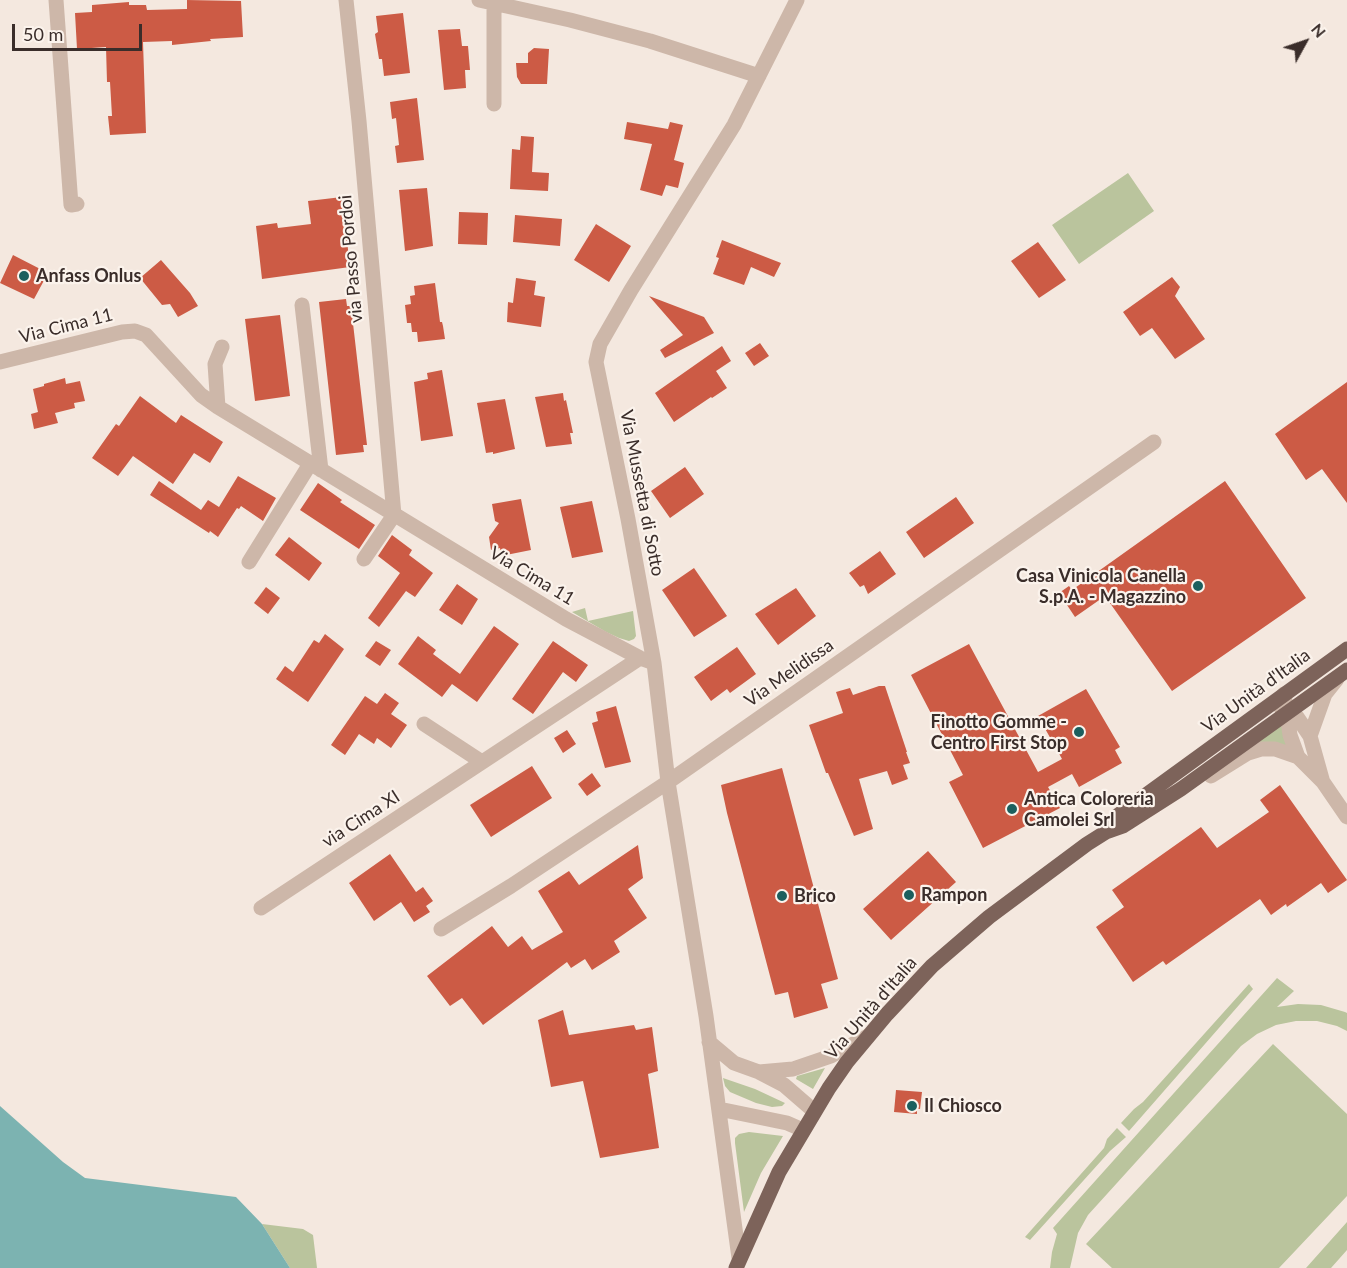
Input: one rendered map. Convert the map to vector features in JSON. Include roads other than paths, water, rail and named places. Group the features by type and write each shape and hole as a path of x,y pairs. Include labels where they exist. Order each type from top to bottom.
{"main road":[{"name":"Via Unità d'Italia","path":"737,1263 778,1172 814,1111 847,1062 912,986 954,945 1004,906 1106,832 1123,826 1181,789 1283,707 1347,649"},
{"name":"Via Unità d'Italia","path":"1106,832 1117,816 1283,707 1344,672"}],"street":[{"path":"56,0 71,204 77,204"},
{"name":"via Passo Pordoi","path":"346,0 394,516"},
{"name":"Via Mussetta di Sotto","path":"737,1263 719,1109 647,661 626,509 596,362 600,344 631,290 734,125 797,0"},
{"path":"494,104 487,2 650,41 759,76"},
{"path":"249,562 316,467 302,305"},
{"name":"Via Cima 11","path":"0,362 122,332 135,330 146,335 201,395 218,407 566,619 647,661"},
{"path":"218,407 215,364 222,347"},
{"name":"Via Melidissa","path":"441,929 511,886 668,782 1154,442"},
{"path":"364,559 394,516"},
{"name":"via Cima XI","path":"261,908 482,762 647,661"},
{"path":"1310,736 1325,694 1344,672"},
{"path":"1283,707 1296,717 1310,736 1323,782"},
{"path":"1283,707 1298,757 1323,782 1347,817"},
{"path":"424,724 482,762"},
{"path":"1181,789 1198,784 1248,753 1262,749 1275,749 1298,757"},
{"path":"759,1072 794,1069 831,1056 868,1036"},
{"path":"709,1042 734,1063 759,1072 784,1085 814,1111"},
{"path":"719,1109 787,1123 803,1130"}],"water":[{"path":"0,1106 63,1162 85,1178 236,1197 262,1224 290,1268 0,1268"}],"place":[{"name":"Anfass Onlus","path":"24,276"},
{"name":"Casa Vinicola Canella S.p.A. - Magazzino","path":"1198,586"},
{"name":"Finotto Gomme - Centro First Stop","path":"1079,732"},
{"name":"Antica Coloreria Camolei Srl","path":"1012,809"},
{"name":"Rampon","path":"909,895"},
{"name":"Brico","path":"782,896"},
{"name":"Il Chiosco","path":"912,1106"}]}
